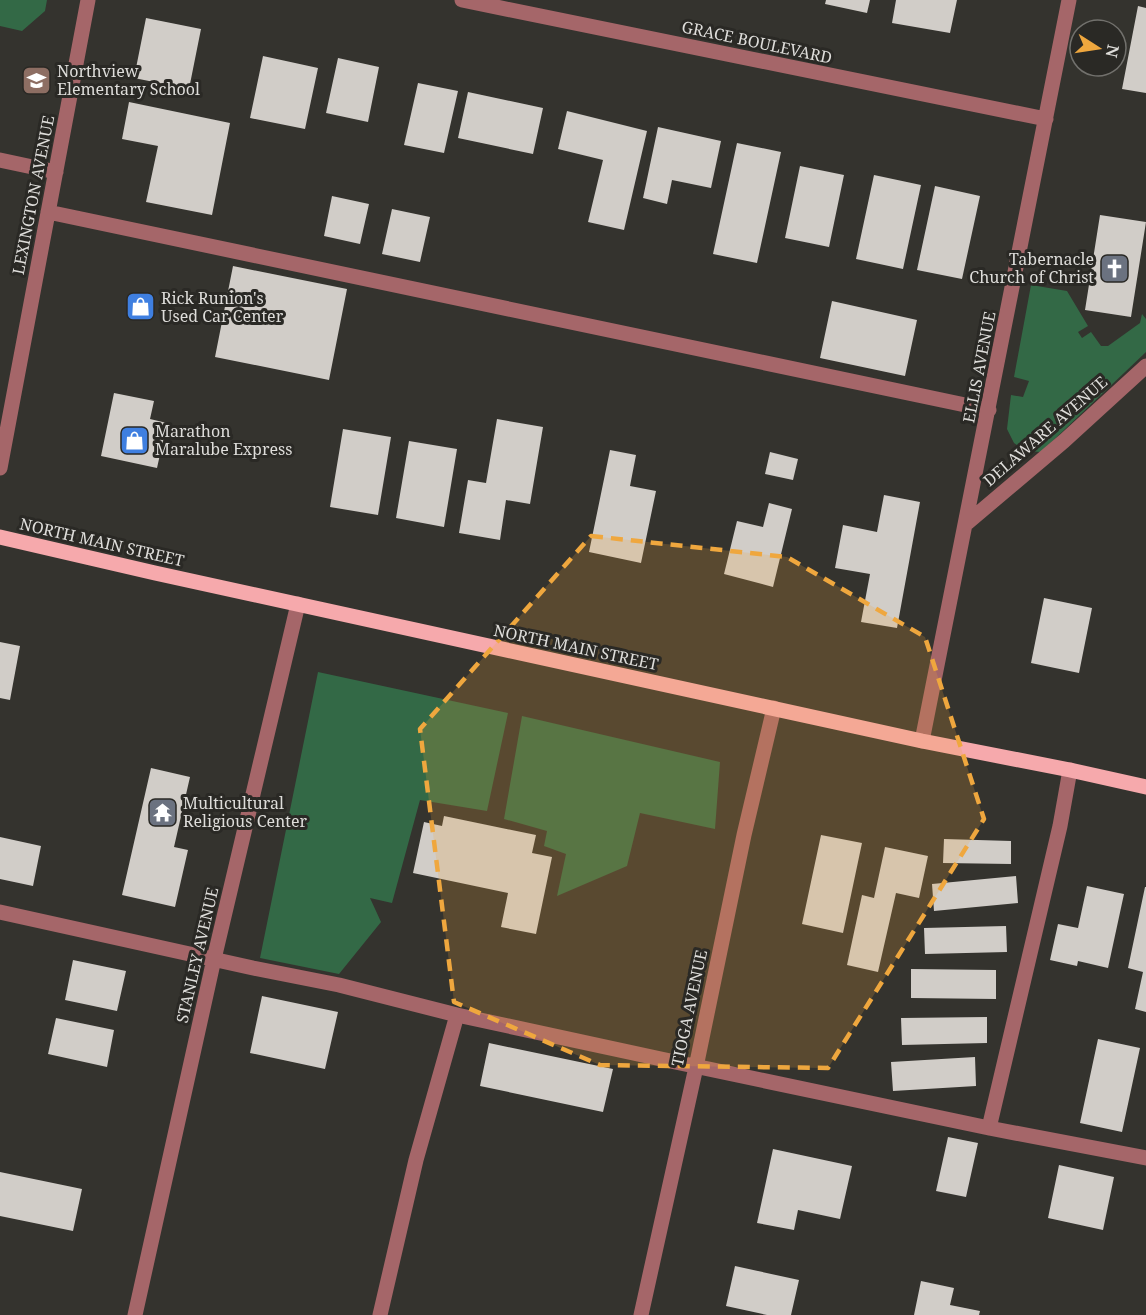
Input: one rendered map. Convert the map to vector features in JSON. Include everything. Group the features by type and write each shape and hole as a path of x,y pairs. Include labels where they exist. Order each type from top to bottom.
{"main road":[{"name":"NORTH MAIN STREET","path":"0,537 922,741 1070,770 1146,788"}],"street":[{"name":"LEXINGTON AVENUE","path":"0,468 88,0"},
{"name":"GRACE BOULEVARD","path":"462,0 1046,119"},
{"name":"ELLIS AVENUE","path":"922,741 1069,0"},
{"path":"0,160 56,172"},
{"path":"48,212 989,410"},
{"name":"DELAWARE AVENUE","path":"967,523 1064,441 1146,366"},
{"name":"STANLEY AVENUE","path":"135,1315 214,959 298,604"},
{"name":"TIOGA AVENUE","path":"641,1315 744,835 774,708"},
{"path":"989,1128 1060,826 1070,770"},
{"path":"0,912 339,985 457,1015 696,1067 1146,1158"},
{"path":"380,1315 416,1160 457,1015"}],"highlighted area":[{"path":"591,536 787,557 925,637 984,819 828,1068 600,1065 454,1002 420,729"}],"green space":[{"path":"0,0 47,0 45,11 22,31 0,26"},
{"path":"1031,285 1067,291 1088,326 1078,332 1082,338 1091,332 1101,346 1108,346 1140,323 1142,314 1146,319 1146,352 1041,452 1026,451 1014,443 1007,429 1011,395 1023,397 1029,381 1014,377"},
{"path":"318,672 508,713 487,811 420,800 392,903 370,898 381,922 339,974 260,958"},
{"path":"522,716 720,762 715,829 640,813 627,866 557,896 566,854 544,846 547,831 504,819"}],"building":[{"path":"826,0 870,0 867,13 825,4"},
{"path":"896,0 957,0 950,33 892,23"},
{"path":"1138,6 1146,8 1146,93 1122,89 1124,78 1128,78 1128,58"},
{"path":"146,18 201,29 189,89 134,78"},
{"path":"263,56 318,68 305,129 250,118"},
{"path":"338,58 379,67 368,122 326,113"},
{"path":"418,83 458,91 444,153 404,145"},
{"path":"468,92 543,108 533,154 458,138"},
{"path":"129,102 230,123 212,215 146,202 158,146 122,139"},
{"path":"567,111 647,131 624,230 588,222 603,160 558,149"},
{"path":"658,127 721,141 711,188 672,180 667,204 643,198"},
{"path":"737,143 781,152 757,263 713,254"},
{"path":"800,166 844,175 829,247 785,238"},
{"path":"874,175 921,185 903,269 856,259"},
{"path":"935,186 980,196 962,279 917,270"},
{"path":"332,196 369,204 360,244 324,236"},
{"path":"392,209 430,217 420,262 382,254"},
{"name":"Tabernacle Church of Christ","path":"1100,215 1146,222 1131,317 1085,310"},
{"path":"233,266 347,289 329,380 215,357"},
{"path":"832,301 917,320 905,376 820,358"},
{"name":"Marathon Maralube Express","path":"114,393 154,401 150,419 167,423 157,468 101,456"},
{"path":"497,419 543,427 530,504 506,500 500,540 459,533 468,480 486,483"},
{"path":"343,429 391,437 378,515 330,507"},
{"path":"409,441 457,449 444,527 396,518"},
{"path":"610,450 636,455 630,486 656,491 641,563 589,552"},
{"path":"770,452 798,459 793,480 765,474"},
{"path":"884,495 920,502 897,628 861,622 870,574 835,568 843,525 877,532"},
{"path":"769,503 792,509 773,587 724,574 737,521 763,527"},
{"path":"1044,598 1092,608 1079,673 1031,663"},
{"path":"0,642 20,646 10,700 0,698"},
{"name":"Multicultural Religious Center","path":"151,768 190,777 174,847 188,850 175,907 122,895"},
{"path":"444,816 536,835 532,853 552,857 536,934 501,927 508,893 413,873 424,822 442,826"},
{"path":"821,835 862,843 843,933 802,924"},
{"path":"0,837 41,846 33,886 0,879"},
{"path":"944,839 1011,841 1011,864 943,863"},
{"path":"885,847 928,856 919,898 896,893 878,972 847,965 862,895 874,898"},
{"path":"1016,876 1018,903 934,911 932,884"},
{"path":"1087,886 1124,894 1108,968 1078,961 1077,966 1050,960 1058,924 1078,928"},
{"path":"1145,887 1146,1012 1135,1009 1143,972 1128,968"},
{"path":"1006,926 1007,952 925,954 924,928"},
{"path":"73,960 126,971 117,1011 65,1000"},
{"path":"911,969 996,970 996,999 911,998"},
{"path":"262,996 338,1012 325,1069 250,1053"},
{"path":"987,1017 987,1043 902,1045 901,1018"},
{"path":"56,1018 114,1030 107,1067 48,1054"},
{"path":"1098,1039 1140,1048 1122,1132 1080,1123"},
{"path":"489,1043 613,1069 603,1112 480,1086"},
{"path":"975,1057 976,1086 893,1091 891,1062"},
{"path":"948,1137 978,1143 966,1197 936,1191"},
{"path":"773,1149 852,1166 840,1219 798,1210 794,1230 757,1223"},
{"path":"1059,1165 1114,1177 1103,1230 1048,1218"},
{"path":"0,1172 82,1189 73,1231 0,1216"},
{"path":"735,1266 799,1280 791,1315 767,1315 726,1306"},
{"path":"921,1281 954,1288 950,1305 980,1311 979,1315 914,1315"}],"place":[{"name":"Northview Elementary School","path":"36,80"},
{"name":"Tabernacle Church of Christ","path":"1115,268"},
{"name":"Rick Runion's Used Car Center","path":"140,307"},
{"name":"Marathon Maralube Express","path":"134,440"},
{"name":"Multicultural Religious Center","path":"162,812"}]}
